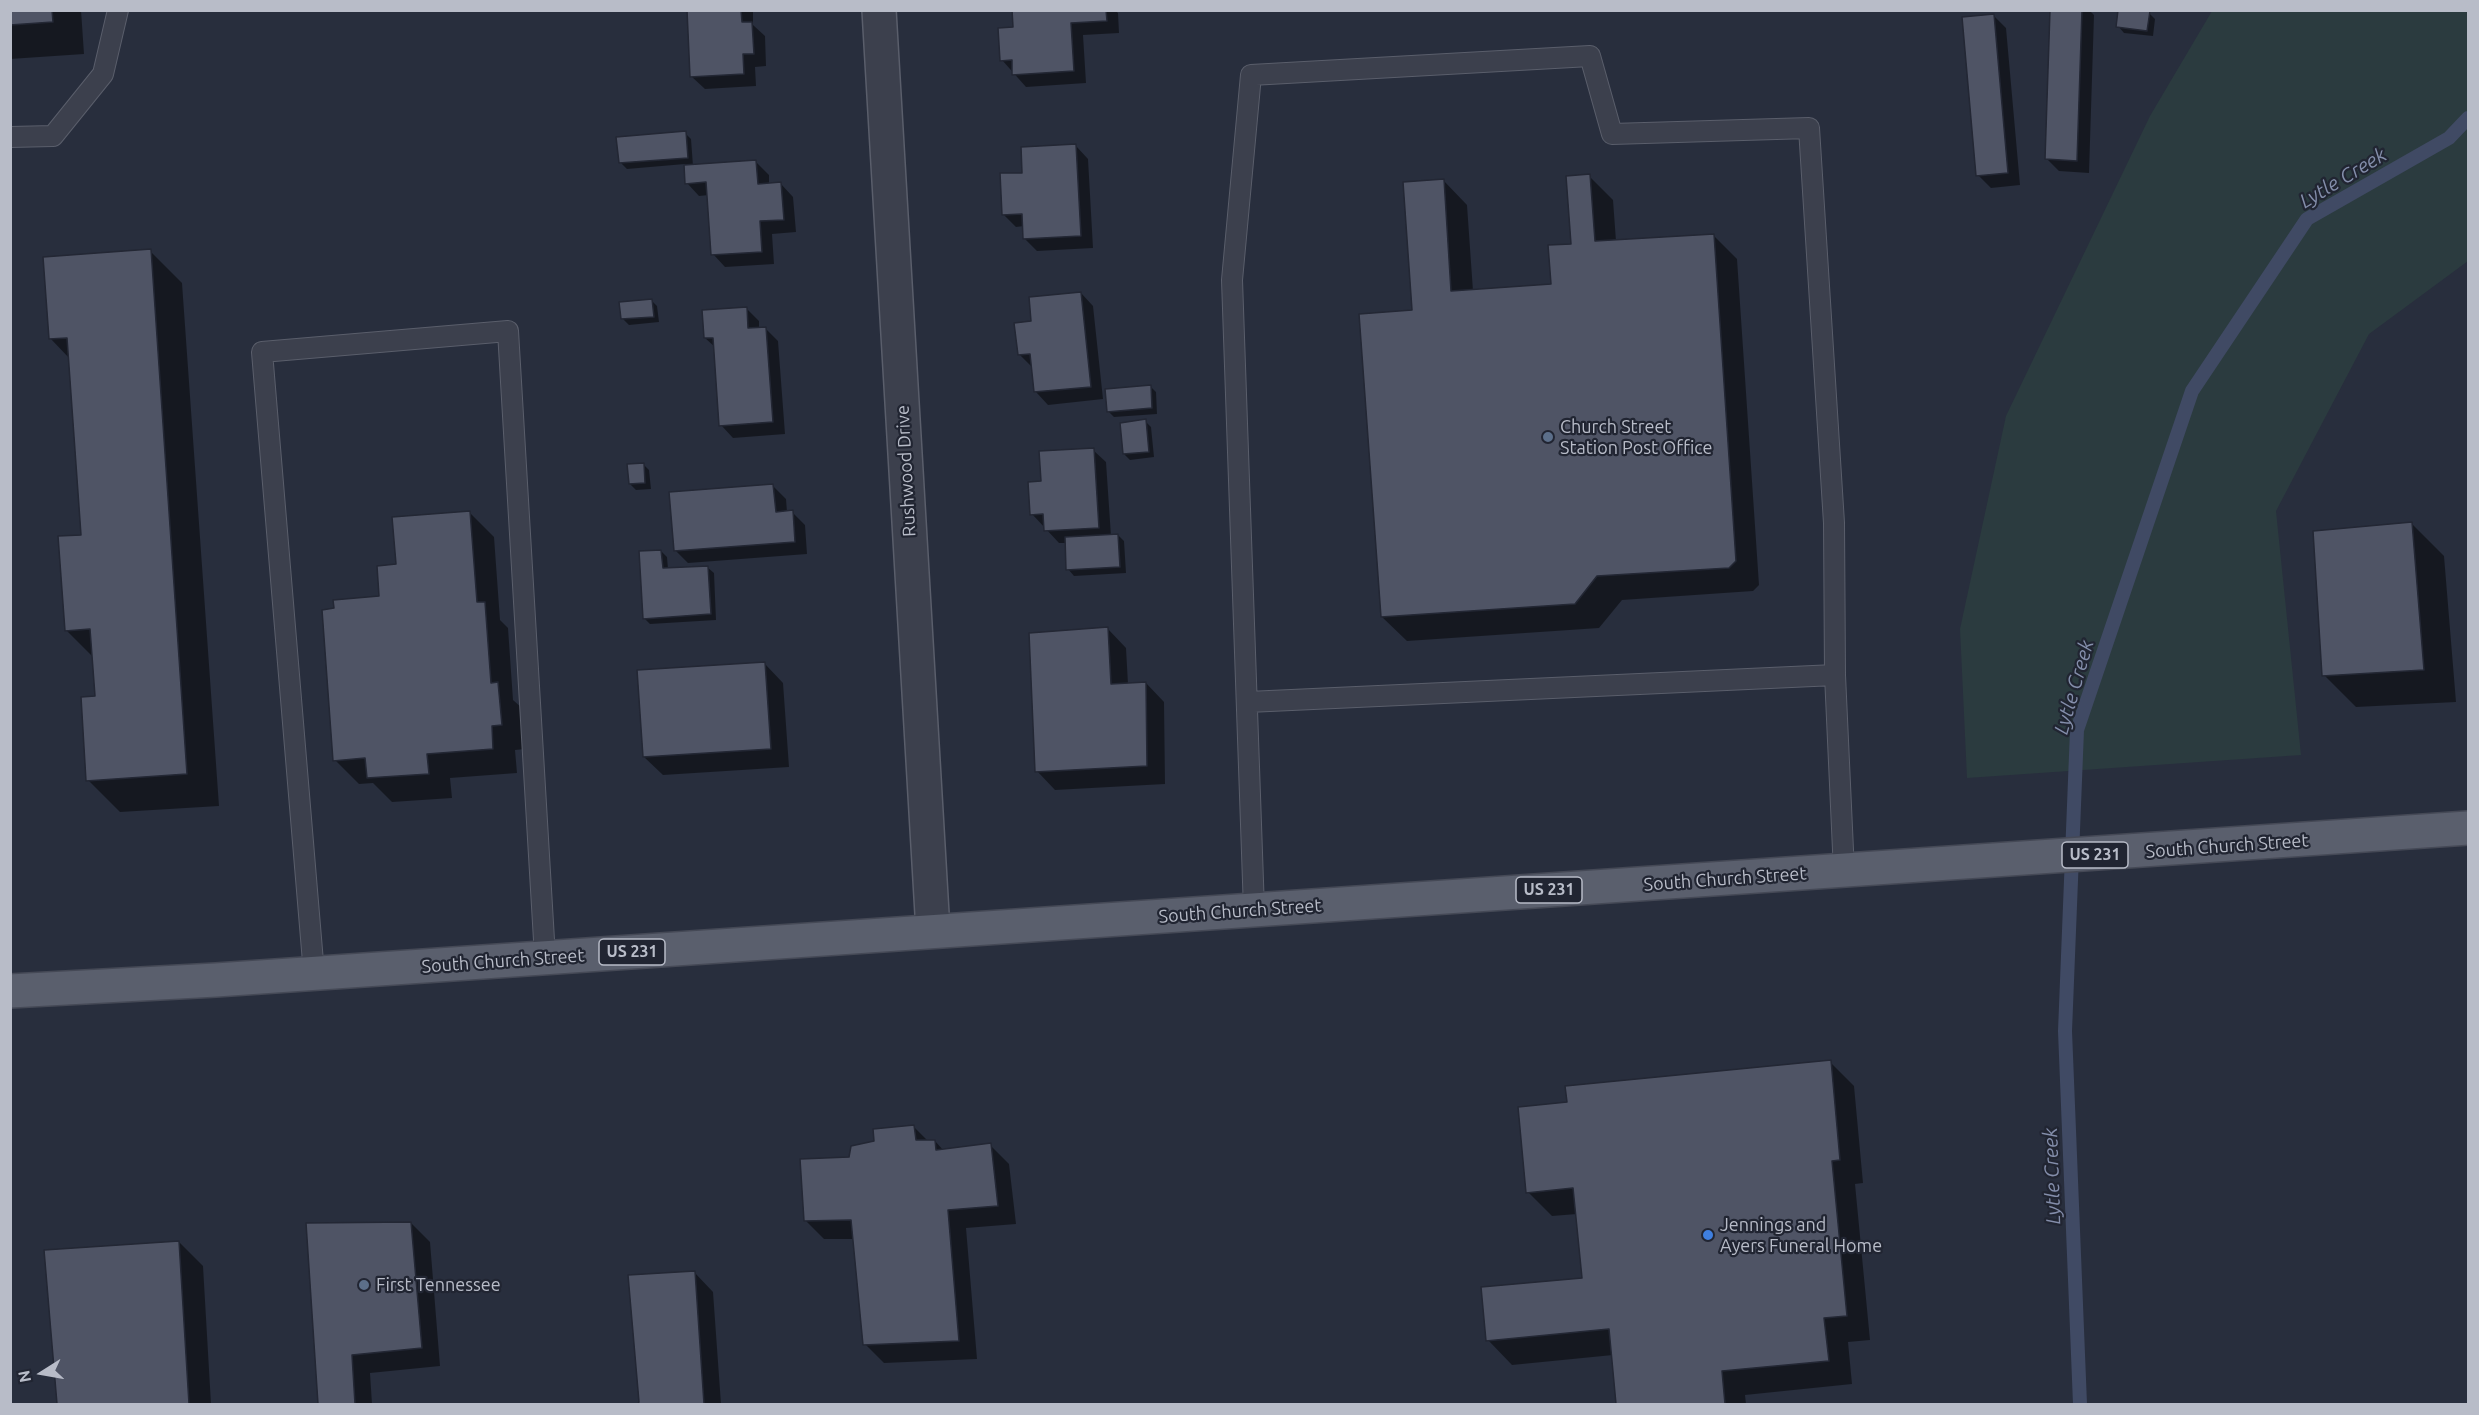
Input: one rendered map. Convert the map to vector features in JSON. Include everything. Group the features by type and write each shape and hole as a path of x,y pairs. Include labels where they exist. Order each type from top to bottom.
{"main road":[{"name":"South Church Street","path":"11,988 314,974 2469,828"}],"street":[{"name":"Rushwood Drive","path":"879,10 933,931"}],"lane":[{"path":"10,137 53,136 104,74 118,10"},
{"path":"1254,910 1232,280 1251,75 1590,56 1612,134 1809,128 1834,523 1835,675 1844,872"},
{"path":"314,974 262,352 508,331 545,957"},
{"path":"1248,702 1835,675"}],"shaded area":[{"path":"2212,11 2468,11 2468,261 2369,334 2276,511 2301,755 1967,778 1960,629 2006,416 2150,116"}],"building":[{"path":"10,10 52,10 53,22 10,25"},
{"path":"687,10 741,10 742,22 752,22 754,54 743,54 744,74 690,77"},
{"path":"1012,10 1106,10 1107,21 1071,23 1074,71 1012,75 1012,60 1000,61 998,28 1013,27"},
{"path":"2050,10 2082,10 2077,161 2045,159"},
{"path":"2118,10 2150,11 2147,31 2116,27"},
{"path":"1994,14 2008,173 1976,176 1962,17"},
{"path":"686,131 688,158 619,163 616,137"},
{"path":"1076,144 1081,236 1023,239 1022,214 1002,215 1000,173 1022,173 1021,147"},
{"path":"756,160 758,184 781,182 784,220 760,221 762,252 711,255 706,182 685,184 684,165"},
{"name":"Church Street Station Post Office","path":"1590,174 1595,241 1714,234 1736,561 1729,568 1597,576 1575,604 1381,617 1359,314 1412,310 1403,182 1444,179 1451,291 1551,284 1548,245 1571,244 1566,176"},
{"path":"151,249 187,774 86,781 81,697 95,696 90,629 65,631 58,536 81,535 67,338 49,339 43,257"},
{"path":"1081,292 1091,387 1034,392 1030,354 1018,355 1014,323 1031,321 1029,297"},
{"path":"652,299 654,317 621,319 619,302"},
{"path":"747,307 748,328 766,327 773,422 719,426 713,338 704,338 702,310"},
{"path":"1151,385 1152,408 1107,412 1105,389"},
{"path":"1146,419 1149,452 1123,454 1120,423"},
{"path":"1094,448 1099,528 1044,531 1043,514 1030,515 1028,482 1041,481 1039,451"},
{"path":"644,463 645,483 629,484 627,464"},
{"path":"773,484 776,512 793,510 795,542 674,551 669,492"},
{"path":"470,511 477,602 485,602 491,683 498,682 502,725 492,726 493,749 427,754 429,774 367,778 365,758 333,761 322,610 334,608 333,600 379,596 377,566 396,564 392,517"},
{"path":"2412,522 2424,670 2322,676 2313,531"},
{"path":"1118,534 1120,567 1066,570 1065,537"},
{"path":"661,550 663,568 708,566 711,614 643,619 639,551"},
{"path":"1108,627 1111,684 1146,682 1147,766 1035,772 1029,633"},
{"path":"765,662 771,749 643,757 637,670"},
{"name":"Jennings and Ayers Funeral Home","path":"1831,1060 1840,1160 1832,1161 1847,1316 1824,1318 1829,1361 1722,1371 1725,1404 1616,1404 1609,1329 1486,1341 1481,1287 1582,1278 1573,1188 1526,1193 1518,1107 1567,1102 1565,1086"},
{"path":"914,1125 916,1140 935,1140 936,1150 991,1143 998,1206 948,1210 959,1341 863,1345 851,1220 804,1221 800,1159 849,1157 851,1146 874,1141 873,1129"},
{"name":"First Tennessee","path":"411,1222 422,1348 352,1355 355,1404 318,1404 306,1223"},
{"path":"179,1241 189,1404 57,1404 44,1250"},
{"path":"695,1271 704,1404 638,1404 628,1275"}],"waterway":[{"name":"Lytle Creek","path":"2080,1404 2065,1031 2077,730 2192,391 2307,219 2449,138 2468,118"}],"place":[{"name":"Church Street Station Post Office","path":"1548,437"},
{"name":"Jennings and Ayers Funeral Home","path":"1708,1235"},
{"name":"First Tennessee","path":"364,1285"}]}
